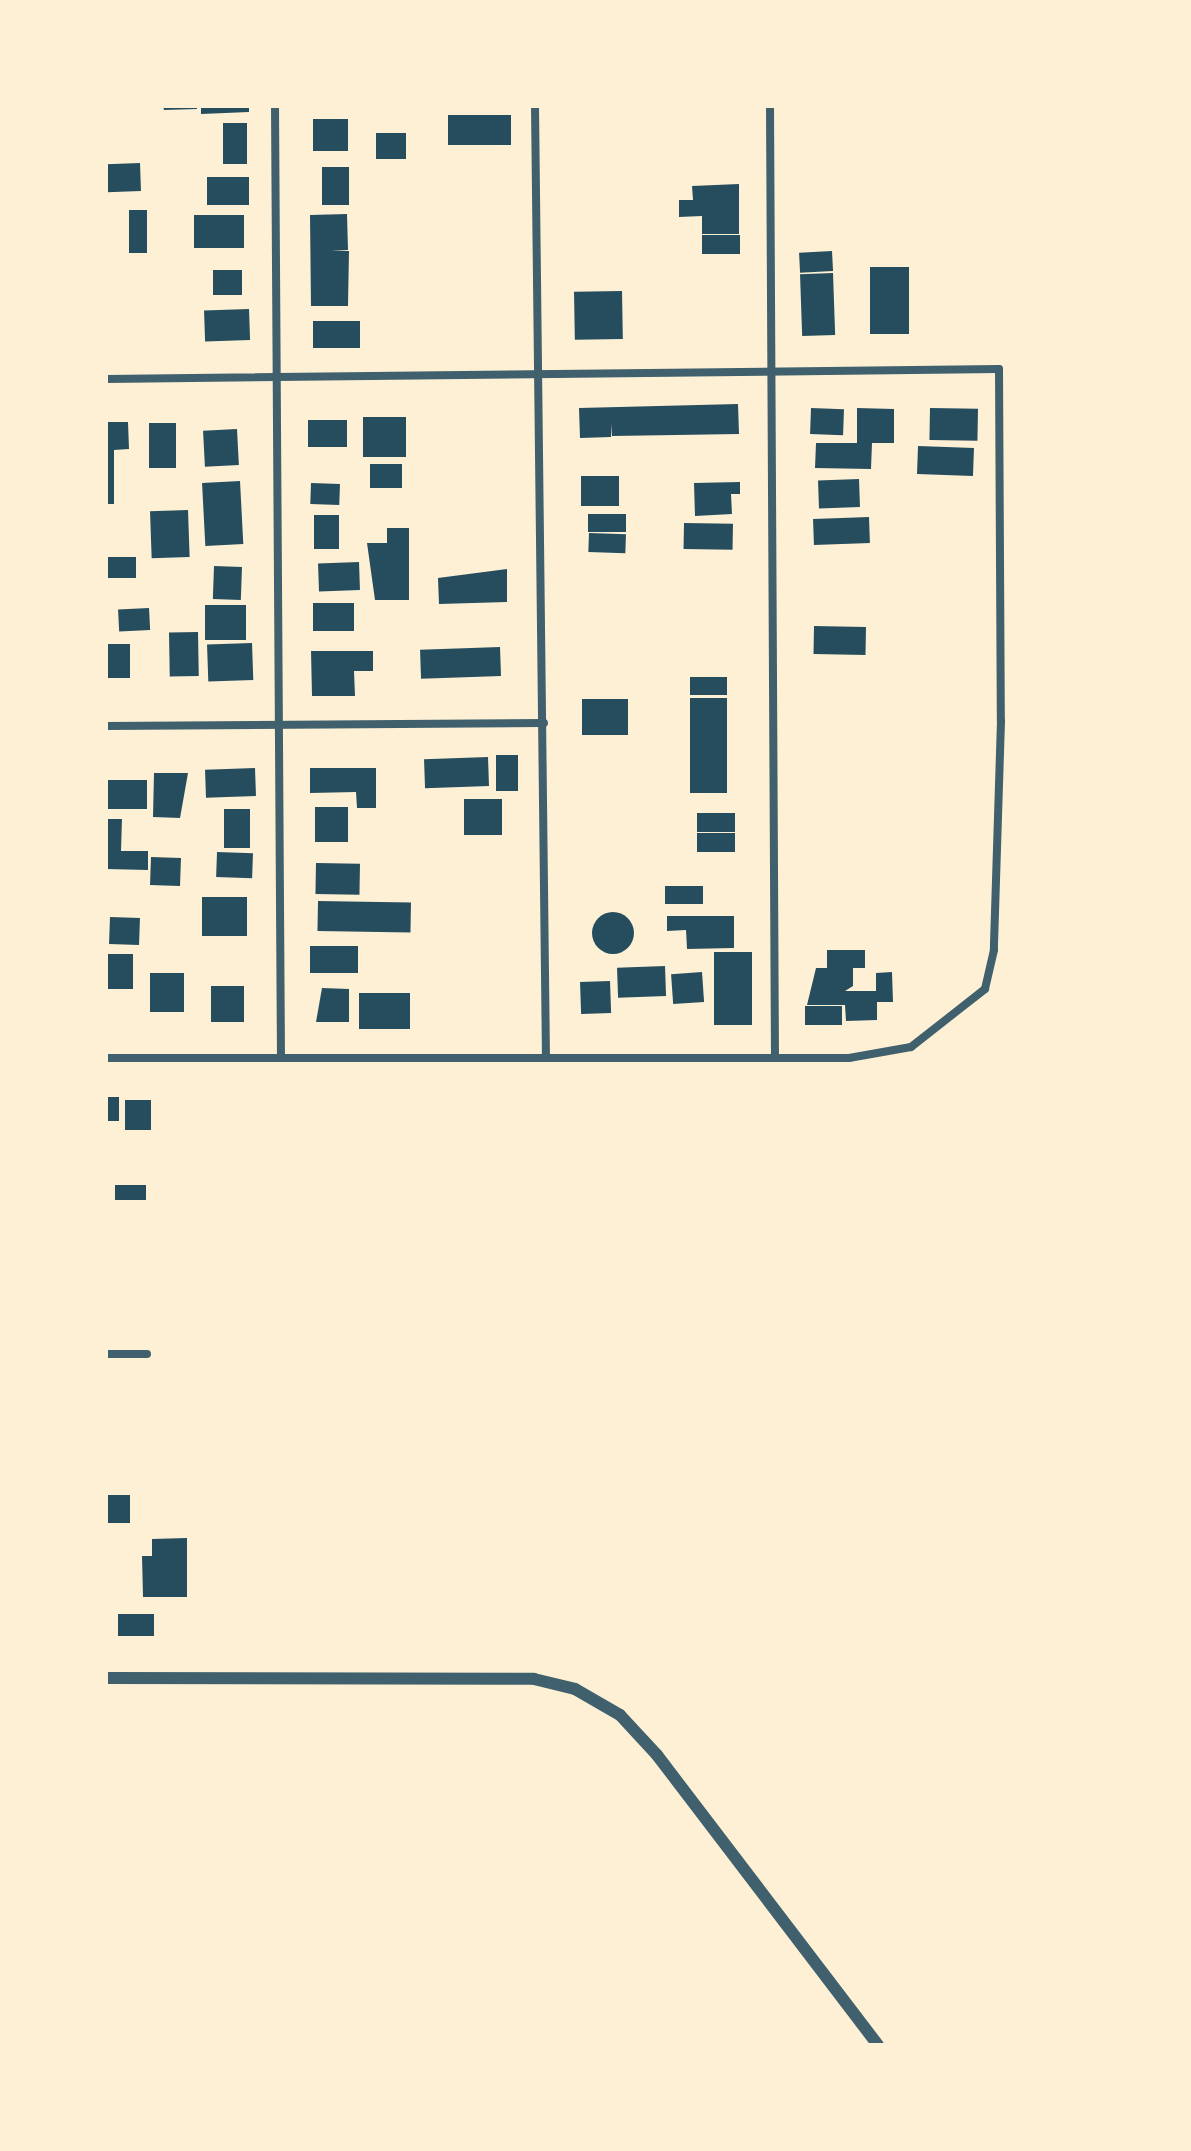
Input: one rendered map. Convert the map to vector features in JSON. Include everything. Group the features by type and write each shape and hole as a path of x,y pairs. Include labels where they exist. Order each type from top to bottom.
{"street":[{"path":"275,106 281,1058"},
{"path":"535,106 546,1058"},
{"path":"770,106 775,1058"},
{"path":"106,379 999,369 1001,721 994,950 985,989 937,1034 888,1055 775,1058 106,1058"},
{"path":"106,726 544,723"},
{"path":"106,1354 147,1354"},
{"path":"106,1678 534,1679 575,1689 620,1715 657,1755 878,2045"}],"building":[{"path":"163,106 197,106 197,109 164,110"},
{"path":"201,106 249,106 249,112 201,114"},
{"path":"448,115 511,115 511,145 448,145"},
{"path":"313,119 348,119 348,151 313,151"},
{"path":"223,123 247,123 247,164 223,164"},
{"path":"376,133 406,133 406,159 376,159"},
{"path":"140,163 141,191 107,192 106,164"},
{"path":"322,167 349,167 349,205 322,205"},
{"path":"207,177 249,177 249,205 207,205"},
{"path":"739,184 739,234 702,234 702,216 679,217 679,200 693,200 692,186"},
{"path":"129,210 147,210 147,253 129,253"},
{"path":"347,214 348,250 331,251 349,251 348,306 311,306 310,215"},
{"path":"194,215 244,215 244,248 194,248"},
{"path":"702,235 740,235 740,254 702,254"},
{"path":"832,251 833,271 800,273 799,253"},
{"path":"870,267 909,267 909,334 870,334"},
{"path":"213,270 242,270 242,295 213,295"},
{"path":"833,273 835,335 802,336 800,274"},
{"path":"622,291 623,339 575,340 574,292"},
{"path":"249,309 250,340 205,342 204,311"},
{"path":"313,321 360,321 360,348 313,348"},
{"path":"738,404 739,434 612,436 612,424 611,437 580,438 579,408"},
{"path":"811,408 844,409 843,435 810,434"},
{"path":"857,408 894,409 894,443 872,443 871,469 815,468 816,443 857,443"},
{"path":"930,408 978,409 977,441 929,440"},
{"path":"363,417 406,417 406,457 363,457"},
{"path":"308,420 347,420 347,447 308,447"},
{"path":"106,422 128,422 129,449 114,450 114,504 106,504"},
{"path":"149,423 176,423 176,468 149,468"},
{"path":"237,429 239,465 205,467 203,431"},
{"path":"918,446 974,448 973,476 917,474"},
{"path":"370,464 402,464 402,488 370,488"},
{"path":"581,476 619,476 619,506 581,506"},
{"path":"859,479 860,507 819,508 818,480"},
{"path":"240,481 243,544 205,546 202,483"},
{"path":"740,482 740,494 731,494 732,514 695,516 694,483"},
{"path":"311,483 340,484 339,505 310,504"},
{"path":"188,510 190,557 152,558 150,511"},
{"path":"588,514 626,514 626,532 588,532"},
{"path":"314,515 339,515 339,549 314,549"},
{"path":"869,517 870,543 814,545 813,519"},
{"path":"684,523 733,524 733,550 684,549"},
{"path":"387,528 409,528 409,600 375,600 367,543 387,543"},
{"path":"589,533 626,534 625,553 588,552"},
{"path":"106,557 136,557 136,578 106,578"},
{"path":"359,562 360,590 319,591 318,563"},
{"path":"214,566 242,567 241,600 213,599"},
{"path":"507,569 507,602 439,604 438,578"},
{"path":"313,603 354,603 354,631 313,631"},
{"path":"205,605 246,605 246,640 205,640"},
{"path":"149,608 150,630 119,632 118,610"},
{"path":"814,626 866,627 866,655 814,654"},
{"path":"198,632 199,676 170,676 169,633"},
{"path":"252,643 253,680 208,682 207,645"},
{"path":"106,644 130,644 130,678 106,678"},
{"path":"500,647 501,676 421,679 420,650"},
{"path":"311,651 373,651 373,671 354,671 355,696 312,696"},
{"path":"690,677 727,677 727,695 690,695"},
{"path":"690,698 727,698 727,793 690,793"},
{"path":"582,699 628,699 628,735 582,735"},
{"path":"496,755 518,755 518,791 496,791"},
{"path":"488,757 489,786 425,788 424,759"},
{"path":"255,768 256,796 206,798 205,770"},
{"path":"310,768 376,768 376,808 357,808 356,792 310,793"},
{"path":"154,773 188,773 180,818 153,817"},
{"path":"106,780 147,780 147,809 106,809"},
{"path":"464,799 502,799 502,835 464,835"},
{"path":"315,807 348,807 348,842 315,842"},
{"path":"224,809 250,809 250,848 224,848"},
{"path":"697,813 735,813 735,832 697,832"},
{"path":"106,819 122,819 121,851 148,851 148,870 106,869"},
{"path":"697,833 735,833 735,852 697,852"},
{"path":"217,852 253,853 252,878 216,877"},
{"path":"151,857 181,858 180,886 150,885"},
{"path":"316,863 360,864 359,895 315,894"},
{"path":"665,886 703,886 703,904 665,904"},
{"path":"202,897 247,897 247,936 202,936"},
{"path":"318,901 411,903 410,933 317,931"},
{"path":"613,912 628,918 634,933 628,948 613,954 598,948 592,933 598,918"},
{"path":"667,916 734,916 734,948 687,949 686,930 667,931"},
{"path":"110,917 140,918 139,945 109,944"},
{"path":"310,946 358,946 358,973 310,973"},
{"path":"827,950 865,950 865,968 853,968 853,986 845,991 876,991 876,973 892,972 893,1002 877,1002 877,1020 846,1021 845,1005 807,1005 816,968 827,968"},
{"path":"714,952 752,952 752,1025 714,1025"},
{"path":"106,954 133,954 133,989 106,989"},
{"path":"665,966 666,996 618,998 617,968"},
{"path":"702,972 704,1002 673,1004 671,974"},
{"path":"150,973 184,973 184,1012 150,1012"},
{"path":"610,981 611,1013 581,1014 580,982"},
{"path":"211,986 244,986 244,1022 211,1022"},
{"path":"322,988 349,989 349,1022 316,1022"},
{"path":"359,993 410,993 410,1029 359,1029"},
{"path":"805,1006 842,1006 842,1025 805,1025"},
{"path":"106,1097 119,1097 119,1121 106,1121"},
{"path":"125,1100 151,1100 151,1130 125,1130"},
{"path":"115,1185 146,1185 146,1200 115,1200"},
{"path":"106,1495 130,1495 130,1523 106,1523"},
{"path":"187,1538 187,1597 143,1597 142,1556 152,1556 152,1539"},
{"path":"118,1614 154,1614 154,1636 118,1636"}]}
